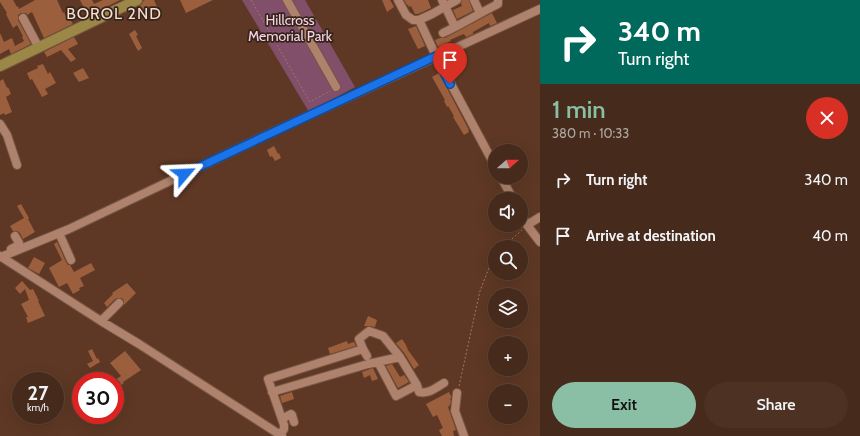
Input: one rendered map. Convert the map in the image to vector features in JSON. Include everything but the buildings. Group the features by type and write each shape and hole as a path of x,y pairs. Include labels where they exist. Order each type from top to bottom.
{"main road":[{"path":"0,65 137,0"}],"street":[{"path":"287,0 336,87"},
{"path":"398,0 406,15 413,20 419,20 432,14 444,3 458,0"},
{"path":"474,0 480,13"},
{"path":"443,33 498,4 498,0"},
{"path":"444,3 455,27"},
{"path":"0,256 58,233 436,56 540,9"},
{"path":"24,18 38,48"},
{"path":"419,20 436,56 488,153"},
{"path":"0,124 7,135 17,165"},
{"path":"528,225 540,217"},
{"path":"528,227 540,242"},
{"path":"58,233 71,260"},
{"path":"0,256 19,245 19,242 15,236"},
{"path":"0,256 281,436 284,429 282,419 268,379 365,352 359,339 369,331 382,336 400,357 417,385 419,392 428,392 444,383"},
{"path":"101,321 119,303"},
{"path":"272,392 400,357"},
{"path":"378,362 396,396 417,385"},
{"path":"457,393 455,411 464,436"},
{"path":"282,419 291,414 294,422"}],"path":[{"path":"252,0 310,102 336,87"},
{"path":"511,240 520,232"},
{"path":"457,393 480,291 488,271"}],"green space":[{"name":"Hillcross Memorial Park","path":"242,0 305,0 355,87 309,112"}],"district":[{"name":"BOROL 2ND","path":"114,13"}],"route":[{"path":"184,174 436,56 450,84"}]}
